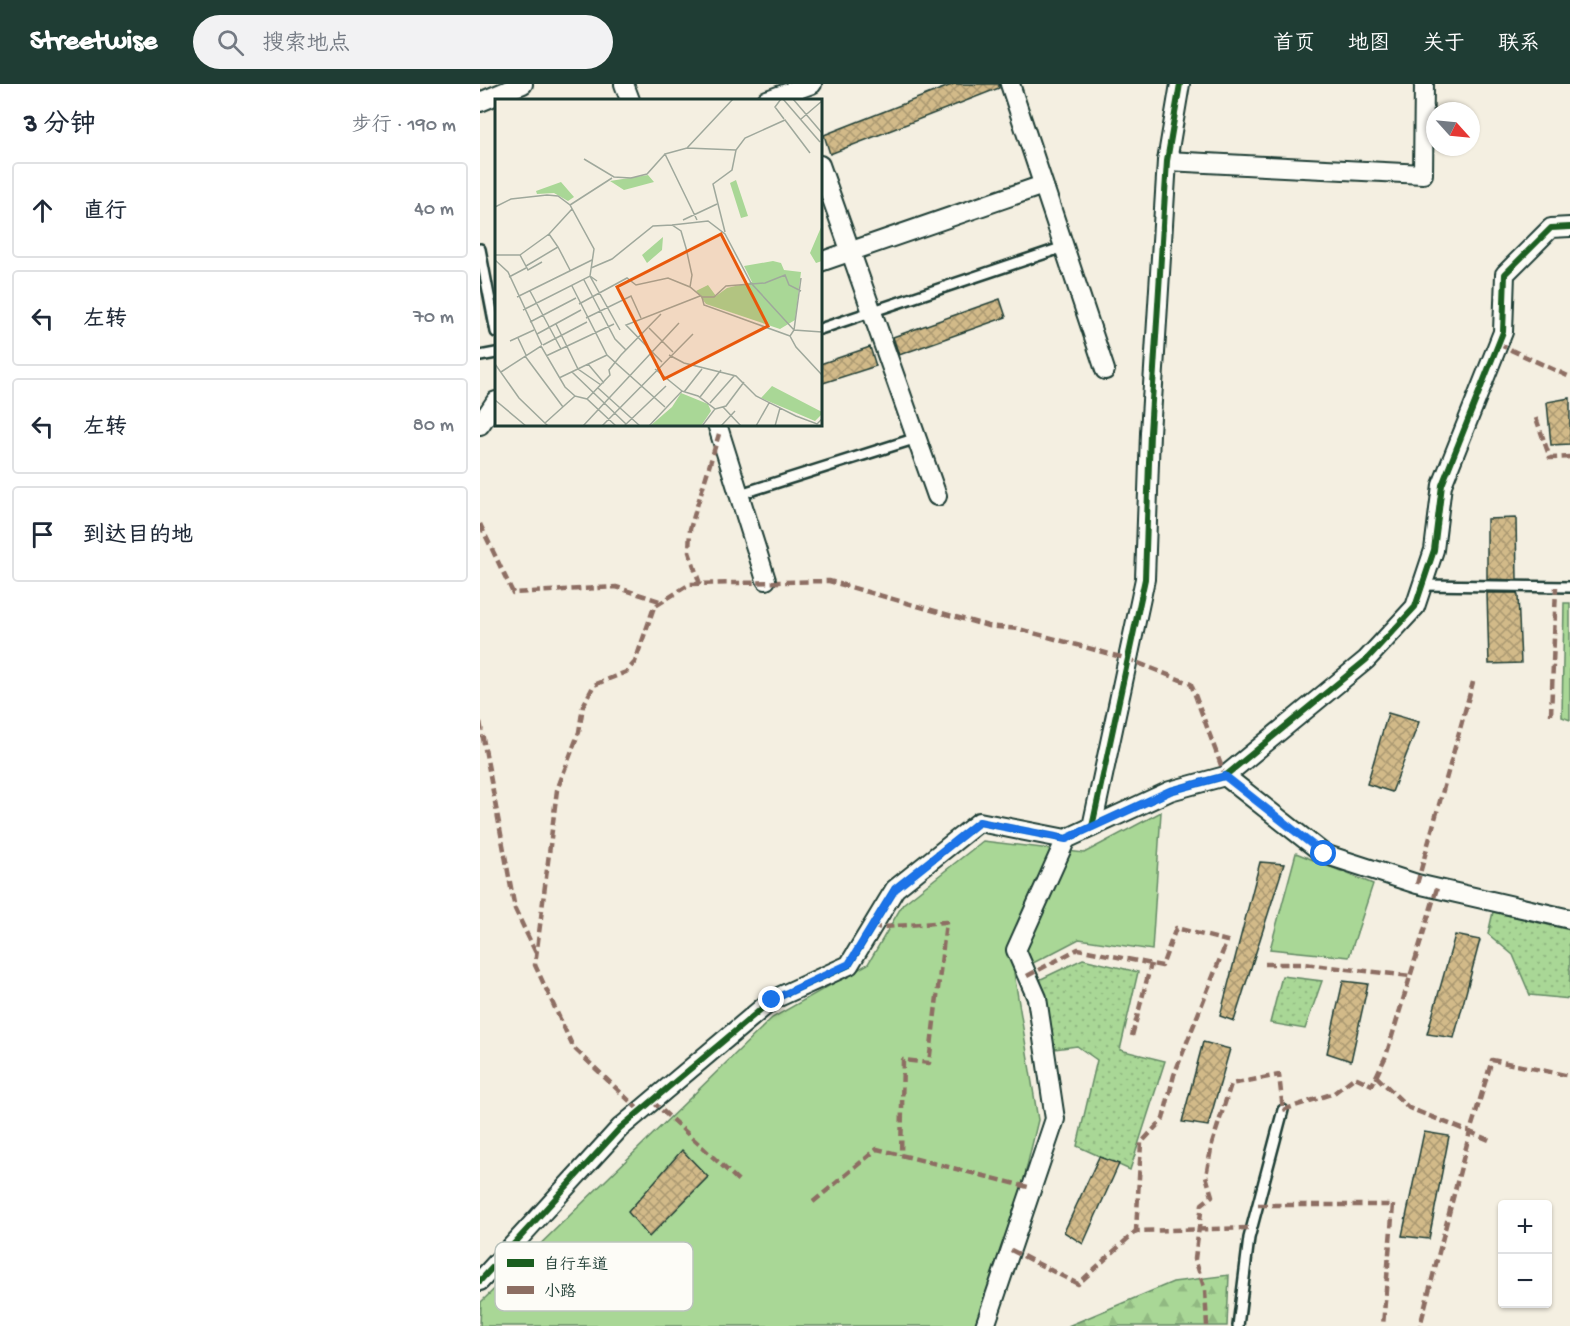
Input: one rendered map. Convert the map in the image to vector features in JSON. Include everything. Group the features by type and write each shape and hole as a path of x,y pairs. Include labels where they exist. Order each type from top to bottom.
{"street":[{"path":"480,102 523,84"},
{"path":"624,84 630,99"},
{"path":"1010,84 1105,370"},
{"path":"1092,827 1144,579 1150,433 1167,161 1180,84"},
{"path":"1167,161 1423,174 1424,84"},
{"path":"769,99 799,90"},
{"path":"822,171 937,496"},
{"path":"822,261 1043,185"},
{"path":"516,1242 620,1128 772,1000 849,964 895,889 979,822 1066,839 1170,791 1225,776 1366,660 1414,608 1434,550 1442,485 1503,332 1505,274 1551,228 1570,227"},
{"path":"480,426 495,403"},
{"path":"718,426 737,495 766,580"},
{"path":"1225,776 1324,854 1417,884 1570,919"},
{"path":"985,1326 1055,1119 1037,998 1016,950 1066,839"},
{"path":"480,1281 495,1265"}],"lane":[{"path":"822,328 1064,247"},
{"path":"480,249 495,327"},
{"path":"480,356 495,353"},
{"path":"737,495 917,438"},
{"path":"1422,585 1570,587"},
{"path":"1238,1326 1249,1238 1283,1110"}],"green space":[{"path":"1564,603 1570,603 1570,720 1562,717"},
{"path":"1161,812 1152,950 1079,939 1014,973 1038,1120 989,1326 480,1326 481,1302 495,1288 495,1311 693,1311 693,1242 542,1242 772,1018 868,964 903,904 983,841 1084,853"},
{"path":"1296,853 1373,884 1349,957 1270,949"},
{"path":"1493,912 1570,930 1570,999 1530,995 1513,955 1488,934"},
{"path":"1083,959 1138,972 1120,1050 1165,1061 1130,1170 1077,1146 1097,1060 1077,1046 1055,1049 1039,980"},
{"path":"1282,976 1322,981 1305,1029 1270,1023"},
{"path":"1229,1275 1227,1326 1068,1326 1173,1282"}],"building":[{"path":"954,84 999,84 999,88 830,154 824,135"},
{"path":"1000,299 1006,317 899,355 893,337"},
{"path":"870,347 876,366 822,383 822,363"},
{"path":"1570,398 1570,444 1551,445 1547,402"},
{"path":"1516,518 1517,580 1487,579 1487,519"},
{"path":"1487,593 1517,593 1521,663 1489,664"},
{"path":"1388,713 1419,722 1392,792 1367,784"},
{"path":"1260,862 1284,864 1234,1021 1220,1016"},
{"path":"1455,935 1480,940 1454,1038 1427,1034"},
{"path":"1343,981 1368,984 1351,1061 1327,1053"},
{"path":"1203,1042 1230,1049 1208,1126 1182,1122"},
{"path":"1424,1132 1449,1136 1429,1239 1402,1236"},
{"path":"682,1150 708,1177 649,1237 628,1212"},
{"path":"1099,1157 1119,1164 1083,1244 1064,1232"}],"marked path":[{"path":"1498,344 1570,377"},
{"path":"1536,418 1550,458 1570,457"},
{"path":"700,584 689,552 690,529 719,434"},
{"path":"480,524 513,593 616,587 663,602"},
{"path":"640,1111 573,1047 535,965 557,790 579,732 583,706 594,685 626,672 635,662 654,607 690,584 829,581 988,626 1019,629 1128,659 1191,684 1225,776"},
{"path":"1551,715 1556,587"},
{"path":"1417,884 1473,682"},
{"path":"480,722 515,909 536,953"},
{"path":"1207,1326 1205,1290 1195,1259 1202,1204 1212,1196 1206,1176 1212,1144 1231,1084 1279,1075 1283,1110 1334,1093 1355,1077 1372,1085 1386,1056 1437,888"},
{"path":"871,928 946,922 929,1063 903,1060 901,1155"},
{"path":"1027,976 1078,949 1162,966 1176,928 1227,941 1174,1075 1163,1119 1141,1143 1136,1231"},
{"path":"1132,1036 1151,964"},
{"path":"1265,964 1304,964 1410,976"},
{"path":"1489,1140 1470,1132 1492,1060 1570,1076"},
{"path":"1376,1076 1409,1108 1470,1132 1420,1326"},
{"path":"652,1101 740,1182"},
{"path":"813,1202 877,1149 1032,1188"},
{"path":"1258,1205 1393,1205 1383,1326"},
{"path":"1011,1250 1078,1284 1136,1231 1251,1228"}],"cycle path":[{"path":"1092,827 1145,579 1150,433 1167,161 1180,84"},
{"path":"516,1242 620,1128 772,1000 849,965 895,889 979,822 1066,839 1170,791 1225,776 1366,660 1415,607 1434,550 1442,485 1503,332 1505,274 1551,228 1570,227"},
{"path":"480,1281 495,1265"}],"route":[{"path":"772,1000 849,964 895,889 979,822 1066,839 1170,791 1225,776 1324,854"}]}
